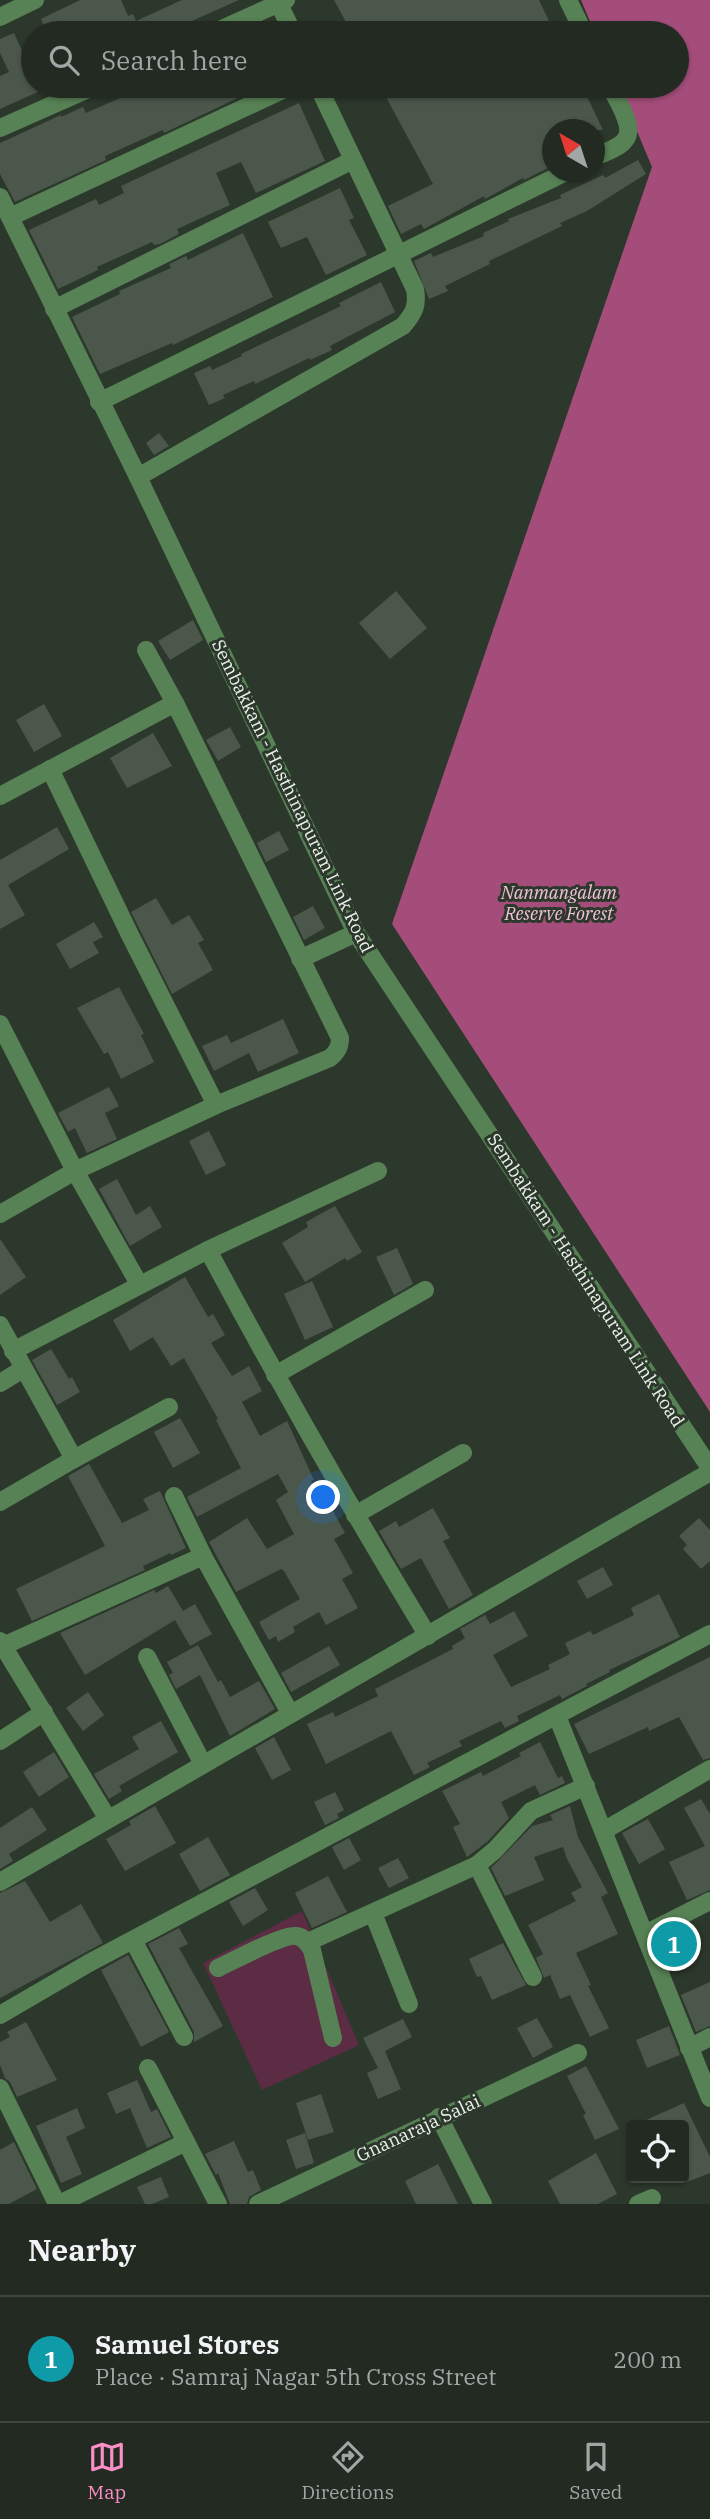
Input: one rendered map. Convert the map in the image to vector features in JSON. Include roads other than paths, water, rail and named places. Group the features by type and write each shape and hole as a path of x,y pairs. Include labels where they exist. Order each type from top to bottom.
{"street":[{"path":"0,17 35,0"},
{"path":"568,0 578,21"},
{"path":"238,21 281,1 288,21"},
{"path":"0,128 67,98"},
{"path":"10,217 265,98"},
{"path":"138,477 403,326 413,313 417,302 415,289 324,98"},
{"path":"605,151 626,139 628,132 627,123 616,98"},
{"path":"54,309 353,160"},
{"path":"99,402 546,182"},
{"name":"Sembakkam - Hasthinapuram Link Road","path":"0,197 138,477 356,933 710,1470"},
{"path":"0,1214 75,1171 216,1105 330,1058 337,1052 340,1038 175,703 146,650"},
{"path":"0,796 175,703"},
{"path":"50,769 216,1105"},
{"path":"300,959 356,933"},
{"path":"0,1024 75,1171 139,1284"},
{"path":"13,1351 139,1284 378,1171"},
{"path":"208,1250 355,1516 428,1636"},
{"path":"275,1375 425,1290"},
{"path":"0,1325 74,1459"},
{"path":"0,1383 23,1369"},
{"path":"0,1502 169,1408"},
{"path":"355,1516 463,1453"},
{"path":"0,1882 710,1470"},
{"path":"174,1496 203,1556 290,1713"},
{"path":"108,1819 1,1643 203,1556"},
{"path":"0,2015 133,1940 710,1634"},
{"path":"147,1657 203,1764"},
{"path":"0,1741 44,1712"},
{"path":"557,1716 605,1830 710,2098"},
{"path":"605,1830 710,1769"},
{"path":"308,1942 477,1866 531,1811 586,1786"},
{"path":"477,1866 533,1977"},
{"path":"645,1934 710,1901"},
{"path":"373,1913 409,2004"},
{"path":"218,1968 293,1935 308,1942 317,1967 333,2038"},
{"path":"133,1940 184,2038"},
{"path":"689,2048 710,2038"},
{"name":"Gnanaraja Salai","path":"258,2204 578,2053"},
{"path":"148,2068 218,2204"},
{"path":"0,2088 58,2204 186,2142"},
{"path":"439,2117 483,2204"}],"place":[{"name":"Samuel Stores","path":"674,1944"}],"park label":[{"name":"Nanmangalam Reserve Forest","path":"559,902"}]}
